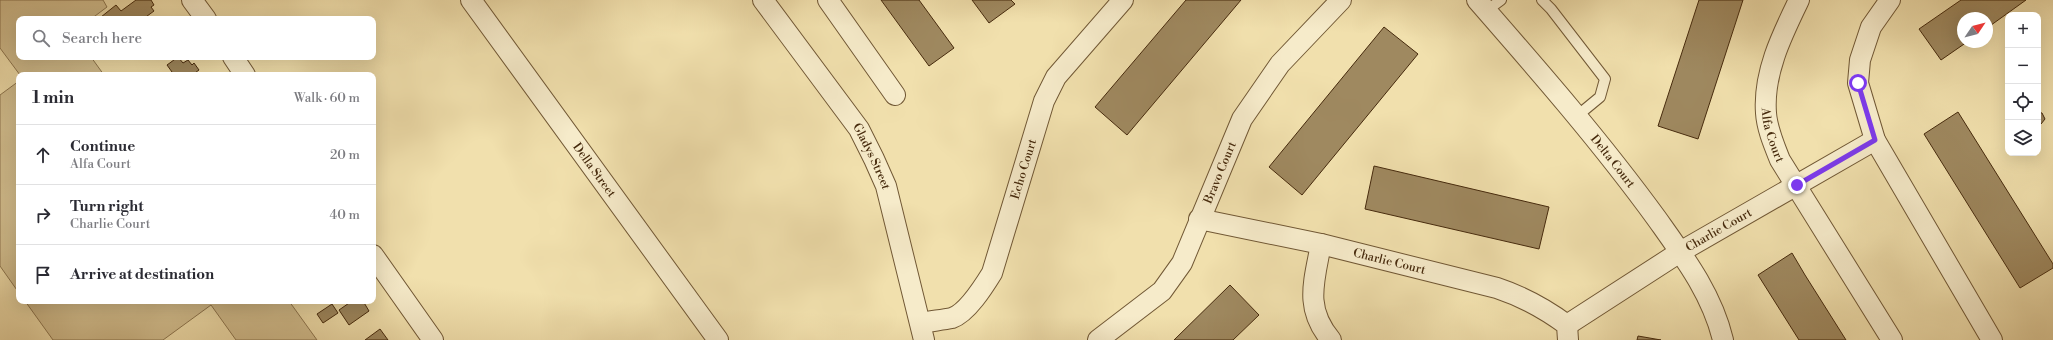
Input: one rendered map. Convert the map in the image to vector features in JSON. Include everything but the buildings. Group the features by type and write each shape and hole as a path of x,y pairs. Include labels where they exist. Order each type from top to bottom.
{"street":[{"path":"192,0 204,16"},
{"name":"Della Street","path":"471,0 718,340"},
{"name":"Gladys Street","path":"763,0 859,130 874,159 886,186 922,332"},
{"path":"828,0 895,95"},
{"name":"Echo Court","path":"922,332 954,317 973,301 992,273 1044,101 1056,77 1123,0"},
{"name":"Bravo Court","path":"1098,340 1162,291 1182,263 1198,219 1242,119 1280,64 1341,0"},
{"name":"Alfa Court","path":"1799,0 1772,64 1766,89 1766,113 1771,138 1780,160 1797,185 1892,340"},
{"path":"1890,0 1871,28 1860,60 1858,83 1875,140 1992,340"},
{"name":"Delta Court","path":"1488,4 1637,192 1680,252 1712,304 1723,340"},
{"path":"235,60 243,72"},
{"name":"Charlie Court","path":"1198,219 1321,244 1498,288 1526,298 1545,309 1567,332 1680,252 1875,140"},
{"path":"1321,244 1313,286 1314,312 1324,331 1331,340"},
{"path":"376,259 433,340"}],"lane":[{"path":"1542,0 1551,9 1605,78 1600,97 1577,116"}],"shaded area":[{"path":"0,0 103,0 107,7 95,16 16,16 16,60 93,60 102,72 18,72 0,48"},
{"path":"16,83 16,289 0,266 0,95"},
{"path":"27,304 291,304 317,340 236,340 211,305 163,340 53,340"}],"route":[{"path":"1797,185 1875,140 1858,83"}]}
